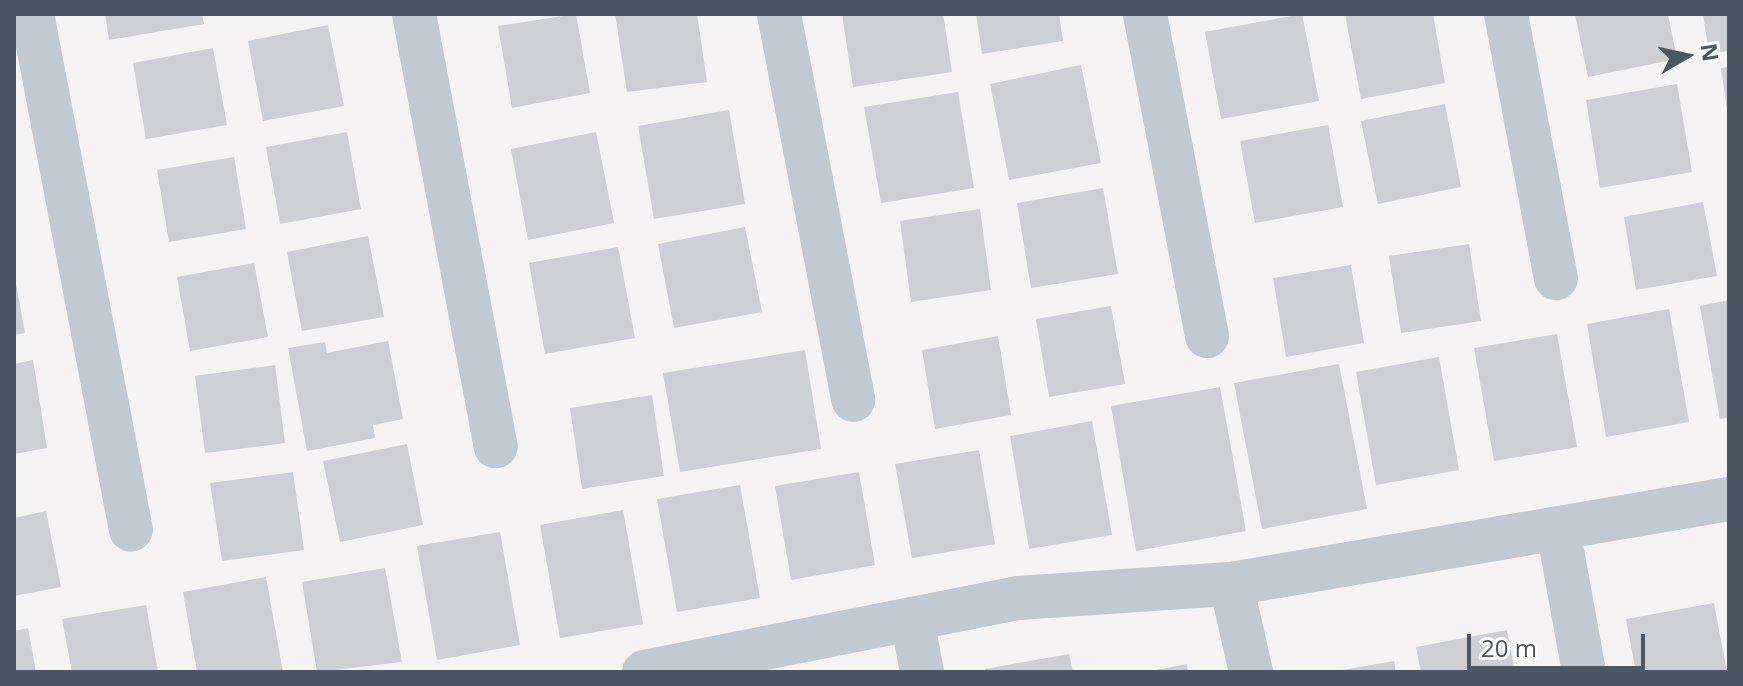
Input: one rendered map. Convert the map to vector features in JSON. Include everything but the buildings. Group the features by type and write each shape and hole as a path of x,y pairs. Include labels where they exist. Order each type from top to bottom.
{"street":[{"path":"32,14 131,530"},
{"path":"414,14 496,446"},
{"path":"779,14 853,400"},
{"path":"1145,14 1207,336"},
{"path":"1506,14 1556,278"},
{"path":"644,672 1018,598 1231,584 1729,499"},
{"path":"1558,529 1584,672"},
{"path":"1231,584 1251,672"},
{"path":"912,619 922,672"}]}
